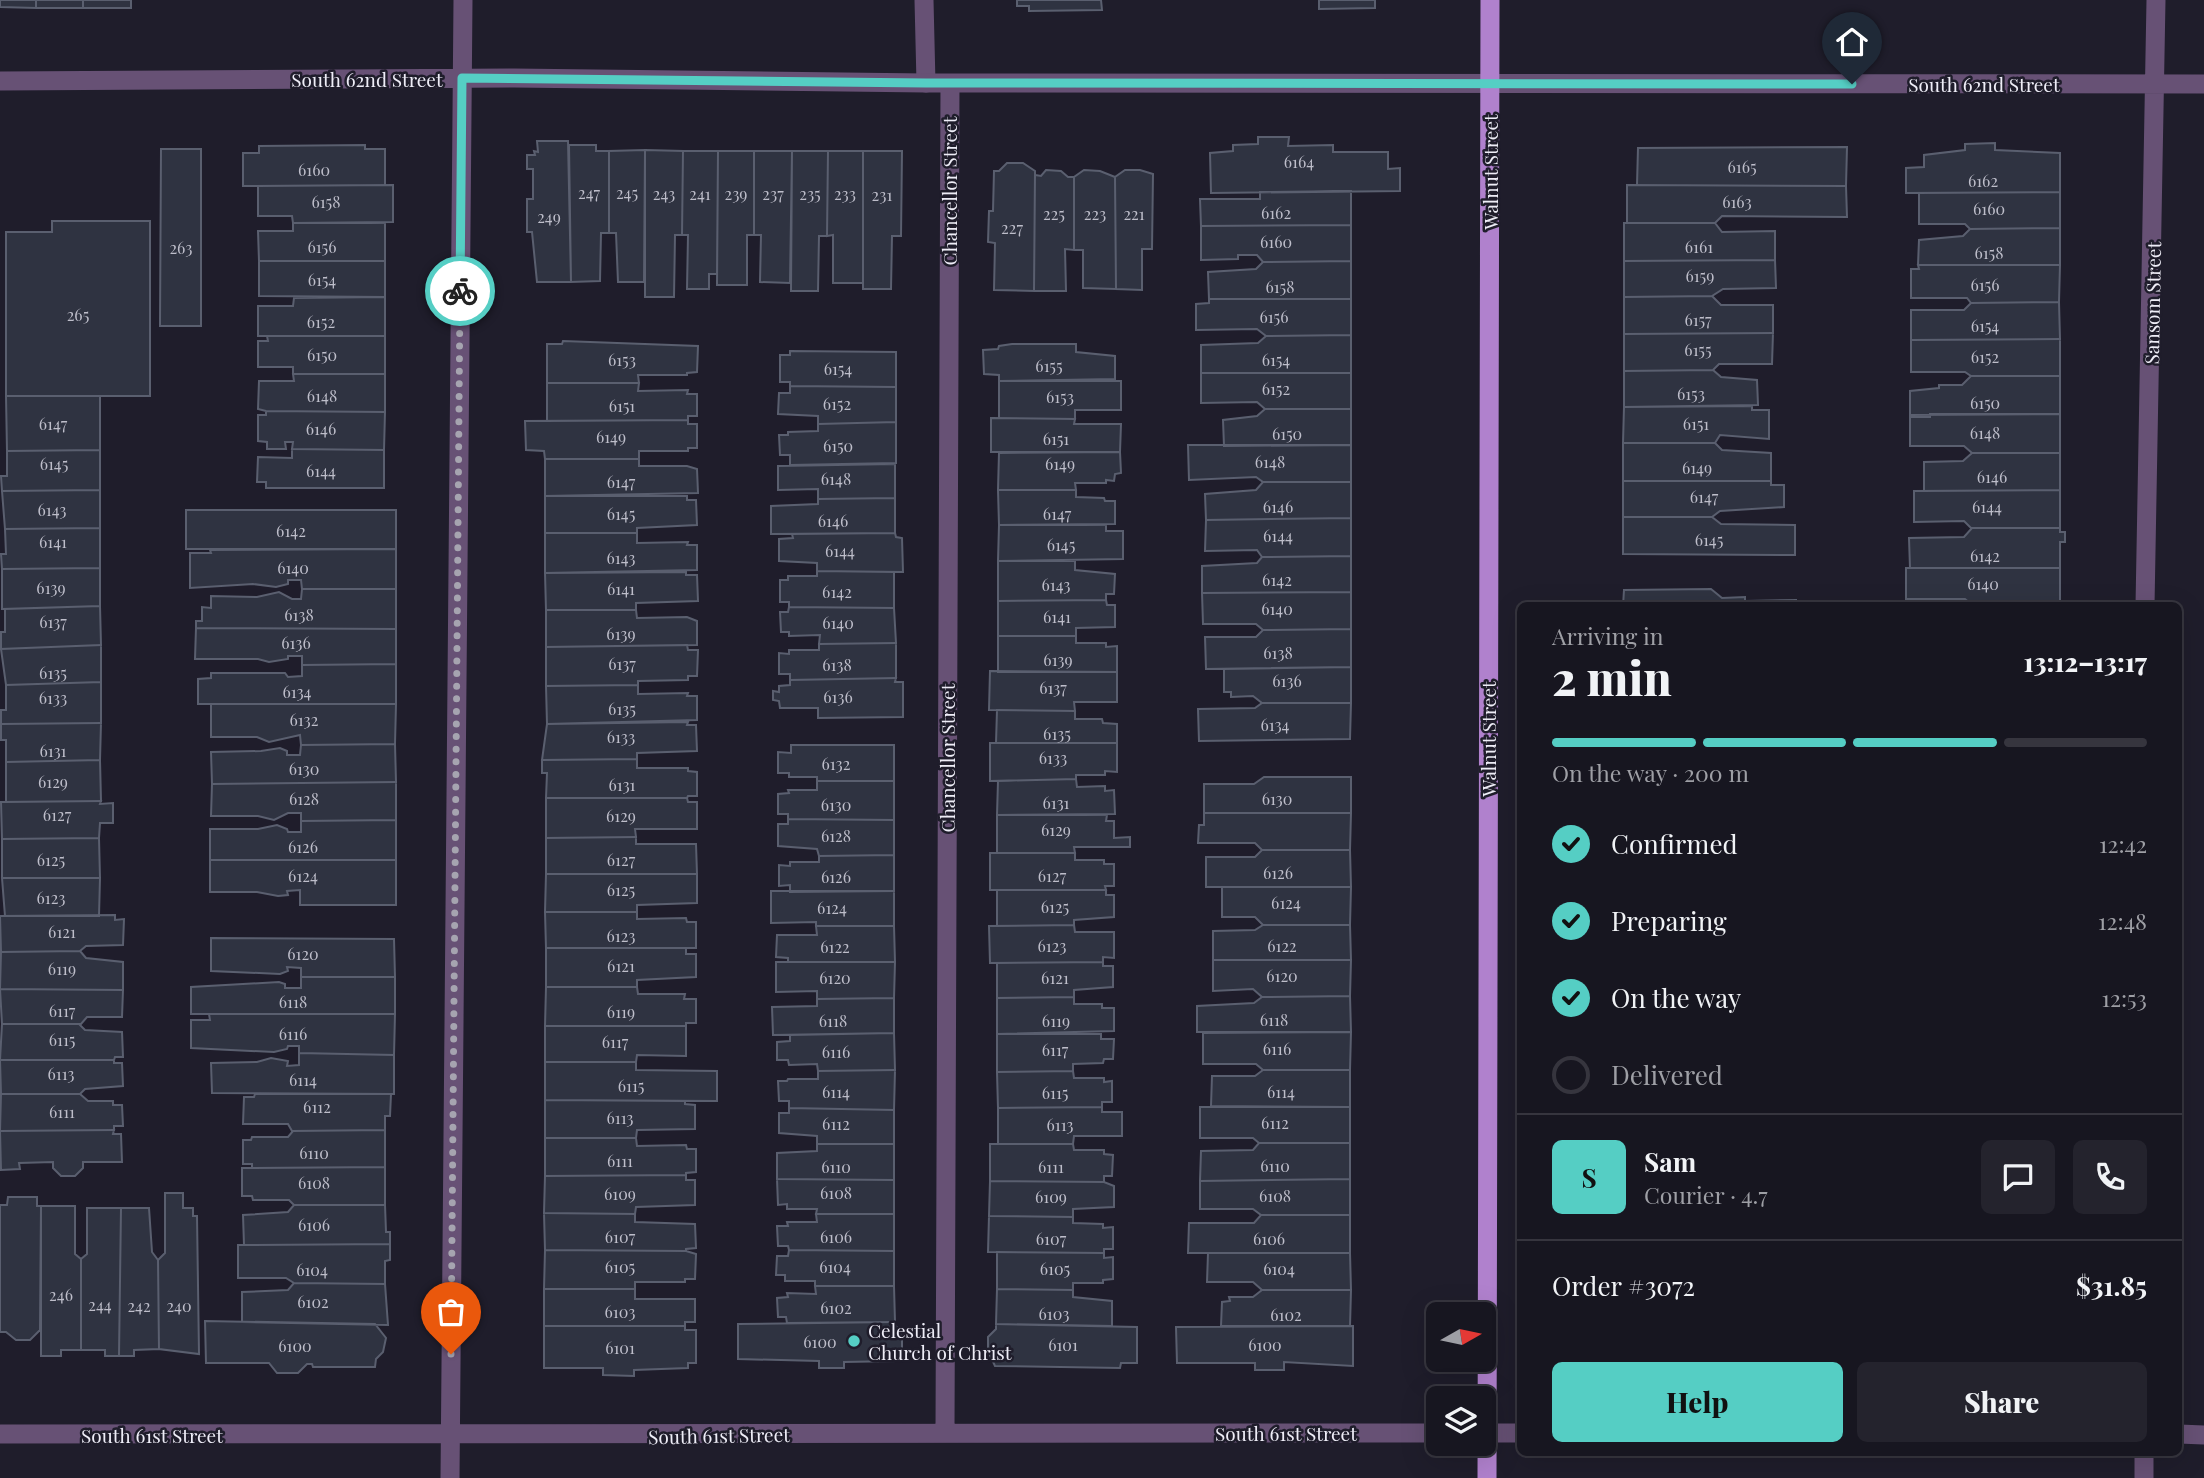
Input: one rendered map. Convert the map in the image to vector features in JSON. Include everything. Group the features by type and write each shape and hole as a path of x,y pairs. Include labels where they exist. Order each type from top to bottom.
{"main road":[{"name":"Walnut Street","path":"1485,1386 1490,0"},
{"name":"Walnut Street","path":"1486,1456 1487,1478"}],"street":[{"path":"450,1478 463,0"},
{"path":"925,0 926,83"},
{"name":"Sansom Street","path":"2145,602 2156,0"},
{"name":"South 62nd Street","path":"0,81 462,78 926,83 2204,84"},
{"name":"Chancellor Street","path":"945,1432 950,83"},
{"name":"South 61st Street","path":"0,1434 450,1438 945,1432 1426,1433"},
{"path":"1496,1433 1517,1433"},
{"path":"2182,1434 2204,1434"},
{"path":"2144,1456 2144,1478"}],"building":[{"path":"0,0 36,0 36,8 0,7"},
{"path":"36,0 83,0 83,8 36,8"},
{"path":"83,0 131,0 131,8 83,8"},
{"path":"1017,0 1101,0 1102,10 1029,11 1029,6 1017,6"},
{"path":"1319,0 1375,0 1375,8 1319,9"},
{"path":"1258,137 1289,137 1288,146 1333,145 1333,152 1388,152 1388,169 1400,168 1400,191 1211,193 1210,153 1233,151 1233,145 1258,144"},
{"path":"537,141 568,141 571,282 537,282 532,232 527,232 527,199 533,199 533,169 527,169 527,155 535,155 534,151 538,152"},
{"path":"1995,143 1995,150 2060,153 2060,192 1906,193 1906,168 1924,167 1924,155 1965,150 1965,144"},
{"path":"365,145 365,149 385,149 385,185 243,186 243,153 259,153 259,146"},
{"path":"569,145 596,145 596,151 609,151 609,233 601,233 600,281 571,282"},
{"path":"1847,147 1846,186 1637,185 1638,148"},
{"path":"161,149 201,149 201,326 160,326"},
{"path":"645,150 644,282 618,282 616,233 609,233 609,151"},
{"path":"645,150 683,151 682,235 675,235 674,297 645,297"},
{"path":"683,151 718,151 717,274 709,274 709,289 687,289 688,235 682,235"},
{"path":"718,151 754,151 754,235 747,235 747,285 717,285"},
{"path":"754,151 792,151 790,283 760,282 761,235 754,235"},
{"path":"792,151 828,151 827,236 819,236 818,291 791,291"},
{"path":"828,151 863,151 863,283 833,283 833,235 827,236"},
{"path":"863,151 902,151 901,236 892,236 891,289 863,289"},
{"path":"1007,163 1023,163 1035,171 1034,291 994,290 995,243 988,242 989,211 993,211 994,171 999,171"},
{"path":"1046,170 1061,171 1068,177 1074,177 1074,250 1065,249 1066,291 1034,291 1035,175 1041,176"},
{"path":"1084,170 1100,171 1115,177 1116,289 1083,288 1083,250 1074,250 1074,177"},
{"path":"1125,170 1140,170 1153,174 1152,249 1142,249 1142,290 1116,289 1115,177"},
{"path":"393,185 393,222 293,223 292,216 258,216 258,186"},
{"path":"1627,185 1846,186 1847,217 1722,216 1715,223 1627,223"},
{"path":"1351,191 1351,225 1201,226 1200,199 1260,199 1260,192"},
{"path":"2060,192 2060,228 1970,229 1965,224 1919,224 1919,193"},
{"path":"52,221 150,221 150,396 6,396 6,232 52,232"},
{"path":"293,223 385,223 385,261 259,261 258,231 293,231"},
{"path":"1624,223 1715,223 1722,232 1775,231 1775,260 1624,261"},
{"path":"1351,225 1351,261 1263,262 1257,255 1238,255 1238,259 1201,260 1201,226"},
{"path":"2060,228 2060,265 1918,265 1919,240 1963,236 1970,229"},
{"path":"1775,260 1776,288 1723,289 1712,296 1624,297 1624,261"},
{"path":"259,261 385,261 385,297 259,296"},
{"path":"1351,261 1351,299 1209,299 1208,272 1256,269 1263,262"},
{"path":"1918,265 2060,265 2059,302 1971,303 1967,298 1911,298 1911,269 1919,269"},
{"path":"1712,296 1721,305 1773,305 1773,333 1624,334 1624,297"},
{"path":"385,297 385,336 258,336 258,306 293,306 294,298"},
{"path":"1209,299 1351,299 1351,335 1266,336 1257,329 1196,330 1196,304 1209,303"},
{"path":"2059,302 2060,339 1911,340 1911,310 1964,310 1971,303"},
{"path":"1773,333 1772,364 1719,364 1713,370 1624,371 1624,334"},
{"path":"1351,335 1351,373 1201,373 1201,345 1258,343 1266,336"},
{"path":"267,336 385,336 385,374 293,374 293,367 258,367 258,341 268,341"},
{"path":"2060,339 2060,376 1971,376 1965,372 1911,372 1911,340"},
{"path":"563,341 698,346 697,372 687,375 638,375 639,383 547,383 547,344 562,344"},
{"path":"1012,344 1076,344 1076,352 1115,356 1115,379 999,381 999,375 984,374 983,350"},
{"path":"790,351 896,352 896,387 790,386 790,382 780,382 780,355 790,355"},
{"path":"1713,370 1721,377 1757,380 1758,405 1624,407 1624,371"},
{"path":"1201,373 1351,373 1351,409 1265,409 1257,402 1201,403"},
{"path":"293,374 385,374 385,412 258,409 259,381 294,381"},
{"path":"1971,376 2060,376 2060,414 1910,415 1910,391 1939,388 1939,385 1962,385"},
{"path":"999,381 1121,381 1121,410 1075,410 1075,419 999,418"},
{"path":"547,383 639,383 638,391 688,390 687,394 697,394 697,416 688,416 688,420 547,421"},
{"path":"790,386 896,387 896,422 818,424 818,416 778,414 779,393 790,393"},
{"path":"6,396 100,396 100,450 7,451"},
{"path":"1752,406 1752,410 1769,410 1769,439 1720,435 1715,443 1623,443 1624,407"},
{"path":"1265,409 1351,409 1351,445 1224,446 1223,420 1257,416"},
{"path":"266,411 385,412 384,450 292,449 293,442 285,442 286,449 267,449 267,442 258,441 258,415 266,415"},
{"path":"1930,414 2060,414 2060,453 1972,453 1964,446 1910,446 1910,417 1930,417"},
{"path":"991,418 1075,419 1074,424 1121,424 1120,452 991,452"},
{"path":"688,420 688,424 697,424 697,448 688,448 688,451 639,451 639,459 545,459 544,451 526,450 525,421"},
{"path":"896,422 896,463 790,465 790,455 780,455 779,435 788,435 788,432 818,431 818,424"},
{"path":"1623,443 1715,443 1722,450 1771,453 1771,481 1623,481"},
{"path":"1188,445 1351,445 1351,482 1263,482 1256,477 1189,480"},
{"path":"292,449 384,450 384,488 266,488 266,482 257,482 258,457 292,458"},
{"path":"100,450 100,490 2,491 1,476 7,476 7,451"},
{"path":"1120,452 1121,473 1115,474 1114,481 1075,483 1076,490 998,490 999,453"},
{"path":"1972,453 2060,453 2060,490 1924,491 1924,462 1963,461"},
{"path":"545,459 639,459 639,466 687,466 697,469 698,493 545,496"},
{"path":"895,464 895,498 818,499 818,489 778,490 778,466"},
{"path":"1623,481 1771,481 1771,485 1784,485 1784,507 1720,511 1712,517 1623,517"},
{"path":"1263,482 1351,482 1351,518 1206,520 1205,494 1256,490"},
{"path":"100,490 100,528 5,529 2,491"},
{"path":"998,490 1076,490 1076,497 1115,501 1115,524 999,525"},
{"path":"2060,490 2060,528 1971,528 1964,521 1914,522 1914,491"},
{"path":"545,496 687,496 687,500 696,500 697,525 637,528 637,533 545,533"},
{"path":"895,498 895,533 771,534 771,506 818,504 818,499"},
{"path":"186,510 396,510 396,549 186,549"},
{"path":"1623,517 1712,517 1721,524 1795,525 1795,555 1623,554"},
{"path":"1351,518 1351,556 1262,557 1257,550 1205,551 1206,520"},
{"path":"999,525 1106,525 1106,531 1123,531 1123,559 998,561"},
{"path":"100,528 100,568 2,569 1,554 6,554 5,529"},
{"path":"1972,528 2060,528 2060,532 2065,532 2065,542 2060,542 2060,568 1910,568 1909,538 1964,537"},
{"path":"545,533 637,533 637,543 688,542 687,545 697,545 697,570 545,573"},
{"path":"895,533 896,537 902,538 903,572 817,571 817,563 779,561 779,539 793,538 792,534"},
{"path":"396,549 396,589 302,589 301,580 288,580 288,584 276,587 253,584 190,588 190,553 211,553 210,550"},
{"path":"1351,556 1351,592 1202,593 1202,566 1257,563 1262,557"},
{"path":"998,561 1075,561 1075,570 1115,574 1114,594 1106,594 1106,600 998,601"},
{"path":"100,568 100,606 2,609 2,569"},
{"path":"1906,568 2060,568 2060,602 1906,599"},
{"path":"817,571 894,572 894,608 789,607 789,602 780,602 780,580 788,580 788,576 817,576"},
{"path":"686,572 686,575 697,575 698,601 636,603 636,610 546,610 545,573"},
{"path":"302,589 396,589 396,629 196,628 196,621 202,621 202,607 211,608 211,596 257,597 279,592 292,599 301,599"},
{"path":"1711,589 1722,598 1745,597 1745,601 1796,602 1623,602 1624,590"},
{"path":"1351,592 1351,629 1263,630 1256,624 1203,624 1202,593"},
{"path":"1106,600 1107,605 1115,605 1115,627 1076,628 1076,636 998,636 998,601"},
{"path":"100,606 101,645 1,649 1,632 5,632 5,609"},
{"path":"789,607 894,608 896,643 819,644 820,635 789,636 789,632 781,632 780,612 788,612"},
{"path":"546,610 636,610 637,618 687,617 697,621 697,645 546,647"},
{"path":"196,628 396,629 396,664 302,665 302,656 288,656 288,659 269,662 258,659 195,659"},
{"path":"1351,629 1351,667 1206,669 1205,637 1256,637 1263,630"},
{"path":"998,636 1076,636 1076,643 1106,643 1106,647 1117,646 1117,672 998,672"},
{"path":"896,643 896,678 790,680 790,674 779,674 779,653 789,654 789,650 819,650 819,644"},
{"path":"101,645 101,682 6,685 1,649"},
{"path":"687,645 688,650 698,650 697,676 688,676 688,680 638,681 638,685 546,686 546,647"},
{"path":"396,664 396,704 198,704 198,679 211,678 211,673 285,673 288,677 302,676 302,665"},
{"path":"1351,667 1351,703 1262,703 1253,696 1231,697 1231,692 1224,692 1224,669"},
{"path":"990,671 1117,672 1117,702 1074,702 1075,711 989,710"},
{"path":"896,678 895,682 903,682 903,717 818,718 818,708 780,708 779,701 773,700 773,691 779,692 779,686 790,685 790,680"},
{"path":"101,682 101,723 1,724 1,710 6,710 6,685"},
{"path":"638,685 638,694 688,693 687,696 697,696 697,720 547,724 546,686"},
{"path":"1262,703 1351,703 1350,739 1199,741 1198,709 1255,708"},
{"path":"211,704 396,704 395,744 301,745 300,735 269,742 257,737 211,737"},
{"path":"997,710 1075,711 1075,719 1102,719 1103,723 1117,724 1117,743 996,743"},
{"path":"688,722 687,725 696,725 697,751 637,753 637,759 542,760 547,724"},
{"path":"101,723 100,760 6,762 6,740 1,740 1,724"},
{"path":"990,743 1117,743 1117,772 1105,771 1105,775 1076,775 1076,779 990,781"},
{"path":"395,744 396,782 212,784 211,752 280,748 287,751 287,755 300,755 301,745"},
{"path":"791,745 894,745 894,781 817,781 817,777 789,777 789,773 778,773 778,752 791,753"},
{"path":"637,759 637,768 688,768 688,771 697,772 697,796 546,798 547,773 542,773 542,760"},
{"path":"100,760 101,801 6,802 6,762"},
{"path":"1264,777 1351,777 1351,813 1204,813 1204,784 1254,784"},
{"path":"1076,779 1077,787 1105,786 1105,791 1114,790 1115,814 997,815 998,781"},
{"path":"817,781 894,781 894,820 788,819 788,814 778,814 778,794 789,793 788,790 817,790"},
{"path":"396,782 396,820 301,821 301,813 288,813 274,820 258,816 211,816 212,784"},
{"path":"546,798 687,798 688,802 697,802 697,829 635,829 636,837 546,838"},
{"path":"101,801 100,804 113,803 113,823 100,823 99,838 2,839 1,802"},
{"path":"1204,813 1351,813 1350,850 1262,850 1255,843 1198,843 1199,825 1204,825"},
{"path":"997,815 1107,815 1106,821 1114,821 1114,838 1130,837 1130,847 1074,847 1075,853 997,853"},
{"path":"788,819 894,820 894,855 819,856 817,849 778,846 778,824 788,824"},
{"path":"396,820 396,860 210,860 210,829 258,829 277,825 288,832 301,832 301,821"},
{"path":"636,837 636,844 696,844 697,874 546,874 546,838"},
{"path":"99,838 100,878 2,878 2,839"},
{"path":"1262,850 1350,850 1351,887 1206,887 1206,857 1255,857"},
{"path":"990,853 1075,853 1075,860 1104,860 1104,864 1114,864 1114,886 1105,886 1106,890 990,890"},
{"path":"894,855 894,891 790,892 790,885 779,886 779,865 790,866 790,862 819,862 819,856"},
{"path":"210,860 396,860 396,905 300,905 300,890 287,891 288,895 278,896 257,892 210,892"},
{"path":"546,874 697,874 697,903 637,905 637,912 545,912"},
{"path":"2,878 100,878 99,916 5,916"},
{"path":"1222,887 1351,887 1350,925 1263,925 1255,917 1222,917"},
{"path":"997,890 1106,890 1106,895 1114,895 1114,917 1074,920 1074,925 997,926"},
{"path":"771,891 894,891 894,926 771,923"},
{"path":"545,912 637,912 637,919 686,918 687,922 696,922 696,948 546,948"},
{"path":"115,915 115,920 124,919 123,945 86,946 80,951 1,952 0,916"},
{"path":"1074,925 1075,932 1114,932 1114,958 1103,957 1103,962 990,963 989,926"},
{"path":"1263,925 1350,925 1351,960 1213,960 1213,931 1255,930"},
{"path":"816,926 894,926 895,962 788,962 788,958 776,957 777,935 817,935"},
{"path":"211,938 394,939 395,977 301,977 301,968 287,967 288,971 280,974 211,971"},
{"path":"546,948 686,948 686,954 696,954 696,977 637,980 637,987 546,987"},
{"path":"80,951 86,958 123,962 123,990 0,989 1,952"},
{"path":"1213,960 1351,960 1350,996 1262,997 1253,989 1213,991"},
{"path":"776,962 895,962 894,998 817,999 817,991 776,992"},
{"path":"1103,962 1103,966 1113,966 1113,987 1074,990 1074,997 997,998 997,963"},
{"path":"301,977 395,977 395,1014 191,1014 191,987 279,982 285,984 285,988 301,988"},
{"path":"546,987 637,987 638,994 685,994 684,999 696,999 696,1023 686,1023 686,1026 545,1026"},
{"path":"0,989 123,990 122,1017 87,1017 81,1024 2,1024"},
{"path":"1350,996 1351,1032 1197,1032 1197,1006 1254,1003 1262,997"},
{"path":"1074,997 1074,1004 1102,1004 1102,1008 1114,1008 1114,1031 997,1034 997,998"},
{"path":"894,998 894,1033 773,1035 772,1007 817,1006 817,999"},
{"path":"209,1014 395,1014 394,1055 299,1053 299,1046 288,1046 287,1049 274,1052 191,1048 191,1020 210,1020"},
{"path":"2,1024 79,1024 85,1030 122,1032 123,1057 115,1057 114,1060 0,1060"},
{"path":"545,1026 686,1026 686,1056 637,1055 636,1062 545,1062"},
{"path":"1351,1032 1350,1070 1263,1070 1256,1064 1203,1064 1203,1033"},
{"path":"894,1033 895,1070 818,1071 817,1064 789,1065 788,1060 777,1060 777,1042 790,1041 790,1035"},
{"path":"997,1034 1101,1034 1101,1039 1114,1039 1113,1059 1104,1059 1103,1063 1073,1064 1073,1071 997,1072"},
{"path":"299,1053 394,1055 394,1094 212,1093 211,1063 257,1062 271,1058 288,1061 287,1066 299,1065"},
{"path":"0,1060 114,1060 114,1063 122,1063 123,1086 85,1089 80,1094 1,1094"},
{"path":"545,1062 636,1062 636,1070 717,1071 717,1101 545,1100"},
{"path":"895,1070 894,1110 789,1108 789,1101 779,1101 778,1081 818,1079 818,1071"},
{"path":"1263,1070 1350,1070 1350,1107 1211,1106 1212,1076 1255,1076"},
{"path":"1073,1071 1074,1078 1104,1078 1104,1082 1112,1081 1112,1102 1102,1102 1102,1107 998,1108 997,1072"},
{"path":"1,1094 80,1094 88,1101 113,1101 113,1105 122,1105 123,1126 114,1126 114,1130 0,1131"},
{"path":"255,1094 391,1094 390,1116 385,1116 385,1130 292,1131 288,1124 243,1124 244,1097 254,1097"},
{"path":"545,1100 685,1101 685,1104 695,1105 695,1129 637,1130 636,1138 545,1138"},
{"path":"1102,1107 1102,1112 1122,1112 1122,1136 1074,1136 1073,1144 998,1144 998,1108"},
{"path":"1200,1107 1350,1107 1350,1143 1259,1143 1253,1138 1200,1138"},
{"path":"789,1108 894,1110 894,1144 817,1144 817,1136 779,1133 779,1113 789,1113"},
{"path":"114,1130 113,1134 121,1134 122,1162 83,1162 83,1168 75,1176 61,1176 53,1168 53,1162 19,1163 20,1169 1,1170 0,1131"},
{"path":"385,1130 385,1167 252,1168 252,1164 243,1164 243,1140 251,1140 252,1137 288,1137 293,1131"},
{"path":"545,1138 636,1138 637,1146 686,1145 687,1149 696,1149 696,1172 686,1175 545,1176"},
{"path":"1259,1143 1350,1143 1350,1179 1200,1181 1201,1151 1253,1150"},
{"path":"817,1144 894,1144 894,1180 777,1179 777,1153 817,1151"},
{"path":"990,1144 1073,1144 1074,1150 1104,1150 1104,1154 1113,1155 1112,1176 1104,1176 1104,1182 990,1181"},
{"path":"385,1167 385,1205 294,1205 289,1200 253,1200 252,1196 242,1196 242,1168"},
{"path":"686,1175 686,1180 695,1180 695,1205 636,1207 635,1214 544,1213 545,1176"},
{"path":"777,1179 894,1180 894,1214 816,1214 817,1209 787,1209 787,1204 778,1205"},
{"path":"1350,1179 1350,1215 1261,1215 1253,1209 1200,1209 1200,1181"},
{"path":"990,1181 1104,1182 1114,1186 1114,1207 1073,1209 1073,1217 989,1216"},
{"path":"165,1193 183,1193 183,1208 193,1208 193,1216 197,1216 199,1354 159,1349 158,1260 165,1253"},
{"path":"8,1197 37,1197 37,1206 41,1206 40,1330 30,1340 16,1340 6,1332 0,1332 0,1205 7,1205"},
{"path":"294,1205 385,1205 386,1232 390,1232 390,1244 244,1245 243,1215 288,1212"},
{"path":"41,1206 75,1206 75,1254 81,1259 81,1350 61,1350 61,1356 41,1356"},
{"path":"87,1208 121,1208 119,1356 105,1356 105,1350 81,1350 81,1259 87,1254"},
{"path":"121,1208 149,1208 152,1252 158,1260 159,1349 134,1350 134,1356 119,1356"},
{"path":"544,1213 635,1214 635,1222 695,1224 696,1248 686,1251 545,1250"},
{"path":"816,1214 894,1214 894,1251 789,1250 788,1246 778,1246 777,1226 788,1226 787,1222 817,1222"},
{"path":"1261,1215 1350,1215 1350,1253 1188,1253 1189,1223 1254,1223"},
{"path":"989,1216 1073,1217 1073,1223 1103,1224 1103,1228 1113,1227 1113,1249 1104,1249 1104,1253 988,1252"},
{"path":"390,1244 390,1260 385,1261 385,1284 294,1283 286,1278 238,1278 238,1245"},
{"path":"545,1250 686,1251 696,1254 695,1279 685,1279 685,1282 635,1282 635,1289 544,1289"},
{"path":"789,1250 894,1251 894,1286 815,1286 815,1281 785,1281 785,1275 776,1275 777,1256 788,1256"},
{"path":"997,1252 1104,1253 1104,1258 1113,1257 1113,1279 1103,1280 1103,1283 1073,1283 1073,1290 997,1289"},
{"path":"1208,1253 1350,1253 1351,1290 1262,1290 1253,1282 1207,1282"},
{"path":"294,1283 385,1284 388,1325 242,1322 242,1292 288,1290"},
{"path":"815,1286 894,1286 895,1322 787,1323 786,1317 778,1317 777,1298 788,1297 787,1293 816,1294"},
{"path":"544,1289 635,1289 635,1299 695,1299 695,1322 685,1322 685,1326 544,1326"},
{"path":"997,1289 1073,1290 1073,1297 1112,1301 1112,1326 996,1324"},
{"path":"1262,1290 1351,1290 1350,1326 1221,1326 1222,1302 1230,1301 1229,1297 1253,1297"},
{"path":"205,1321 375,1324 386,1338 383,1352 376,1359 375,1367 313,1367 312,1364 307,1364 298,1373 277,1373 269,1363 206,1363"},
{"path":"893,1322 902,1334 902,1348 896,1361 844,1362 844,1368 819,1368 819,1361 738,1359 738,1324"},
{"path":"996,1324 1137,1327 1137,1363 1121,1363 1120,1368 995,1366 988,1351 988,1337 996,1329"},
{"path":"544,1326 685,1326 685,1330 696,1330 696,1363 688,1363 688,1368 634,1370 634,1376 603,1375 603,1368 544,1368"},
{"path":"1353,1326 1353,1366 1284,1362 1284,1370 1255,1370 1255,1363 1177,1363 1176,1327"}],"way so far":[{"path":"451,1354 460,291"}],"place":[{"name":"Celestial Church of Christ","path":"854,1341"}],"route":[{"path":"460,291 462,78 926,83 1852,84"}]}
